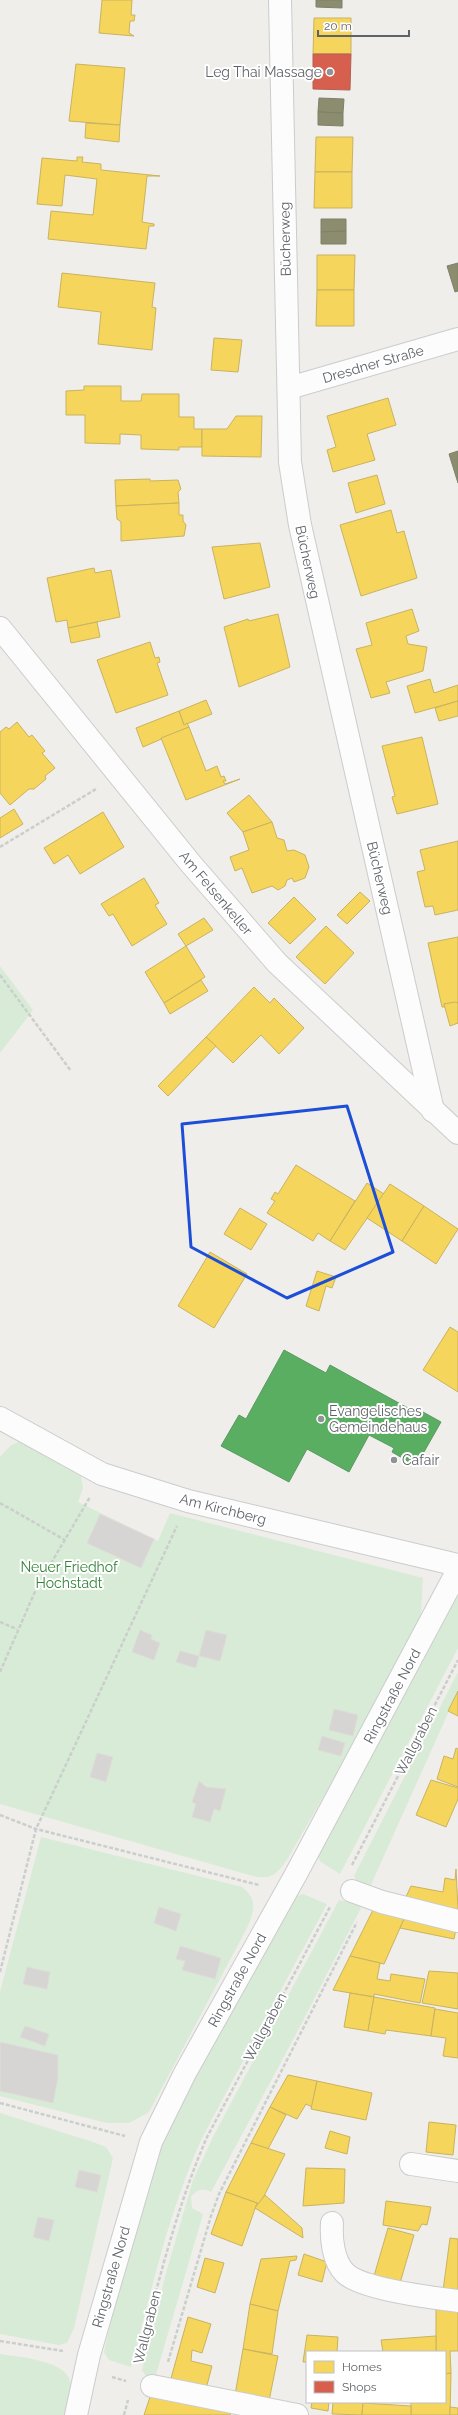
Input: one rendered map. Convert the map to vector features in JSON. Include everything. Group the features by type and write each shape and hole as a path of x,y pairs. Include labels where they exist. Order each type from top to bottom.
{"street":[{"name":"Bücherweg","path":"280,0 290,462 300,525 432,1111"},
{"name":"Dresdner Straße","path":"289,388 458,339"},
{"name":"Am Felsenkeller","path":"0,628 192,864 277,963 432,1111 458,1133"},
{"name":"Am Kirchberg","path":"0,1418 102,1474 188,1501 458,1565"},
{"name":"Ringstraße Nord","path":"76,2415 89,2355 151,2142 185,2073 295,1876 458,1570"},
{"path":"361,1894 382,1902 458,1921"},
{"path":"410,2164 458,2171"},
{"path":"332,2223 331,2240 340,2267 356,2280 402,2292 458,2301"},
{"path":"148,2386 297,2415"}],"path":[{"path":"0,847 120,775"},
{"path":"0,975 71,1071"},
{"path":"0,1672 17,1629 37,1587 86,1506 102,1474"},
{"path":"0,1972 36,1829 188,1501"},
{"path":"0,1503 65,1540"},
{"path":"0,1622 17,1629"},
{"name":"Wallgraben","path":"351,1867 458,1660"},
{"path":"0,1815 36,1829 258,1885 295,1876"},
{"path":"0,2341 89,2355 107,2375 148,2386 219,2194 361,1894"},
{"name":"Wallgraben","path":"124,2415 148,2386 161,2273 195,2165 207,2137 333,1901"},
{"path":"0,2104 151,2142"}],"highlighted area":[{"path":"347,1106 393,1252 287,1298 191,1247 182,1124"}],"green space":[{"path":"0,966 33,1010 0,1053"},
{"name":"Neuer Friedhof Hochstadt","path":"19,1442 81,1476 83,1488 78,1502 158,1541 170,1513 423,1578 420,1629 288,1858 281,1868 274,1874 265,1877 253,1876 0,1804 0,1457 11,1445"},
{"path":"458,1595 458,1648 340,1874 321,1862 316,1855"},
{"path":"458,1672 458,1691 370,1887 358,1883 354,1876"},
{"path":"41,1837 242,1887 247,1891 252,1900 253,1909 248,1926 149,2112 129,2123 107,2123 0,2096 0,1992"},
{"path":"303,1894 327,1904 203,2136 191,2164 180,2192 162,2250 131,2367 109,2360 104,2352 134,2218 165,2133 291,1898"},
{"path":"339,1900 355,1903 361,1908 294,2038 211,2192 208,2190 200,2190 191,2197 192,2208 203,2214 155,2378 147,2378 142,2370 166,2273 193,2180 213,2137"},
{"path":"0,2113 106,2147 113,2158 74,2328 67,2343 59,2345 0,2334"},
{"path":"0,2354 29,2358 50,2364 59,2368 66,2374 70,2381 71,2390 64,2415 0,2415"}],"building: Homes":[{"path":"102,0 132,0 131,15 135,15 134,21 130,21 129,33 134,36 99,33"},
{"path":"314,18 351,18 351,54 313,54"},
{"path":"76,64 125,68 120,125 69,121"},
{"path":"86,123 120,125 119,142 85,138"},
{"path":"316,137 353,137 352,172 315,172"},
{"path":"77,157 83,157 82,162 101,164 101,170 160,176 147,176 142,222 154,224 154,226 149,226 146,249 48,239 51,211 93,215 97,179 65,175 62,206 37,204 42,158 77,161"},
{"path":"315,172 352,172 352,208 314,208"},
{"path":"317,255 355,255 354,290 317,290"},
{"path":"62,273 155,283 152,307 156,308 152,350 98,344 101,312 58,307"},
{"path":"317,290 354,290 354,326 316,326"},
{"path":"214,338 242,340 238,372 211,370"},
{"path":"84,386 121,386 121,401 141,401 142,394 179,394 179,417 194,417 194,429 202,429 202,447 179,447 179,450 141,449 141,435 120,434 120,444 85,443 85,415 66,415 66,391 84,390"},
{"path":"388,398 396,425 367,434 375,460 333,472 327,450 336,447 327,416"},
{"path":"236,416 262,416 261,457 202,456 202,429 227,429"},
{"path":"377,475 385,504 356,513 348,483"},
{"path":"150,479 150,481 178,480 181,489 178,492 179,503 116,506 115,480"},
{"path":"179,503 179,515 183,515 183,521 186,525 184,536 121,541 121,522 117,519 116,506"},
{"path":"391,510 397,533 404,531 417,578 361,596 340,525"},
{"path":"260,543 270,587 224,599 212,547"},
{"path":"94,568 95,573 111,570 120,617 68,628 67,620 56,622 47,578"},
{"path":"412,609 419,631 406,636 408,644 427,647 423,671 386,682 390,693 371,698 356,649 372,645 366,623"},
{"path":"278,614 290,667 239,687 224,627 248,619 249,621"},
{"path":"97,622 100,637 71,643 68,628"},
{"path":"150,642 155,658 159,657 160,662 157,663 168,695 116,713 97,660"},
{"path":"430,679 434,693 458,685 458,701 415,713 407,686"},
{"path":"206,700 212,714 184,725 179,711"},
{"path":"458,701 458,716 439,721 435,708"},
{"path":"179,711 184,725 187,723 189,727 143,747 136,728"},
{"path":"17,722 29,737 32,735 45,751 42,753 55,768 45,776 46,779 34,789 29,789 10,805 0,793 0,732 6,727 9,729"},
{"path":"189,727 206,771 217,766 221,777 224,776 226,781 223,781 225,784 240,779 186,800 161,738"},
{"path":"422,737 438,804 397,814 392,797 395,796 382,746"},
{"path":"249,795 272,822 243,832 227,813"},
{"path":"14,809 23,824 0,838 0,818"},
{"path":"103,812 124,847 80,874 68,855 54,864 44,848"},
{"path":"272,822 277,838 284,840 287,851 294,850 305,855 309,867 305,878 294,882 292,878 287,880 285,886 278,890 272,886 252,893 242,868 235,871 230,857 249,850 243,832"},
{"path":"458,841 458,910 435,915 433,906 425,907 417,872 425,870 420,850"},
{"path":"144,878 159,903 155,905 167,924 132,946 113,914 109,916 101,904"},
{"path":"360,892 370,901 347,924 337,915"},
{"path":"294,897 316,919 290,944 268,923"},
{"path":"204,918 213,930 186,946 178,934"},
{"path":"326,926 354,953 325,984 296,957"},
{"path":"458,937 458,1003 444,1004 445,1007 442,1007 428,943"},
{"path":"186,946 205,977 164,1003 145,972"},
{"path":"201,980 208,991 170,1014 164,1003"},
{"path":"254,987 270,1003 274,998 304,1028 279,1054 261,1035 233,1063 206,1037"},
{"path":"455,1002 458,1003 458,1023 450,1026 444,1004"},
{"path":"206,1037 216,1046 168,1096 158,1086"},
{"path":"296,1165 355,1201 330,1241 318,1233 313,1241 267,1213 275,1201 271,1199 275,1192 278,1194"},
{"path":"367,1183 384,1194 345,1250 330,1241"},
{"path":"390,1184 424,1206 402,1241 367,1218"},
{"path":"424,1206 458,1229 436,1264 402,1241"},
{"path":"240,1208 267,1224 251,1250 224,1234"},
{"path":"210,1252 247,1274 214,1328 178,1306"},
{"path":"317,1271 336,1277 332,1288 326,1286 319,1311 306,1306"},
{"path":"450,1327 458,1332 458,1392 423,1370"},
{"path":"458,1691 458,1716 448,1711"},
{"path":"456,1748 458,1749 458,1787 437,1779 444,1756 453,1759"},
{"path":"431,1780 458,1788 458,1799 446,1827 416,1815"},
{"path":"456,1869 458,1910 405,1899 411,1886 443,1892 445,1878 455,1880"},
{"path":"374,1908 404,1919 384,1964 350,1956"},
{"path":"404,1919 456,1929 454,1939 400,1928"},
{"path":"350,1956 380,1963 377,1979 390,1981 391,1974 425,1979 420,2003 374,1994 374,1997 333,1990"},
{"path":"429,1971 458,1973 458,2009 422,2003"},
{"path":"350,1993 374,1997 368,2031 344,2027"},
{"path":"374,1997 435,2008 431,2036 386,2030 385,2034 368,2031"},
{"path":"435,2009 458,2013 458,2058 443,2056 446,2038 431,2036"},
{"path":"288,2075 317,2081 312,2107 306,2104 297,2119 270,2107"},
{"path":"317,2081 372,2093 366,2120 311,2109"},
{"path":"270,2107 286,2115 268,2149 251,2143"},
{"path":"429,2122 456,2125 453,2155 426,2152"},
{"path":"330,2131 350,2137 347,2154 325,2148"},
{"path":"251,2143 285,2154 260,2204 226,2192"},
{"path":"306,2168 345,2169 344,2203 303,2206"},
{"path":"226,2192 257,2203 242,2246 211,2234"},
{"path":"265,2195 302,2228 303,2238 255,2208"},
{"path":"386,2201 431,2207 427,2225 422,2224 418,2231 383,2225"},
{"path":"388,2228 414,2235 400,2283 374,2276"},
{"path":"450,2238 458,2239 458,2293 443,2291"},
{"path":"304,2254 327,2262 322,2282 298,2275"},
{"path":"297,2256 296,2260 290,2261 278,2311 250,2304 261,2259"},
{"path":"205,2258 224,2263 215,2293 197,2287"},
{"path":"250,2304 278,2311 272,2354 243,2349"},
{"path":"436,2307 458,2309 458,2351 450,2351 451,2373 446,2374 446,2351 436,2351"},
{"path":"188,2317 211,2324 202,2353 192,2350 191,2361 212,2366 206,2389 170,2382"},
{"path":"307,2335 338,2337 337,2351 306,2351 306,2362 303,2362"},
{"path":"436,2336 436,2351 383,2351 381,2340"},
{"path":"243,2349 278,2356 269,2401 235,2395"},
{"path":"451,2373 450,2415 411,2415 411,2403 446,2403 446,2374"},
{"path":"151,2394 233,2408 230,2415 144,2415"},
{"path":"312,2403 329,2403 328,2411 311,2408"},
{"path":"333,2403 363,2403 362,2415 332,2414"},
{"path":"363,2403 411,2406 411,2415 362,2415"},
{"path":"450,2407 458,2408 458,2415 450,2415"}],"building: Shops":[{"path":"313,54 351,54 350,90 313,89"}],"building: Public":[{"path":"284,1350 326,1373 330,1365 415,1412 412,1416 419,1419 423,1412 441,1422 416,1466 392,1452 394,1448 369,1435 349,1472 307,1449 289,1482 221,1446 239,1415 246,1419"}],"building: Industry":[{"path":"316,0 342,0 342,8 316,7"},
{"path":"319,98 344,99 343,113 318,112"},
{"path":"318,112 343,113 343,126 318,125"},
{"path":"321,219 346,219 346,231 321,232"},
{"path":"346,231 346,244 321,244 321,232"},
{"path":"458,263 458,291 455,292 447,266"},
{"path":"458,451 458,483 449,454"}],"building: Other":[{"path":"100,1514 154,1539 141,1568 87,1543"},
{"path":"140,1630 152,1635 151,1639 160,1643 154,1660 132,1652"},
{"path":"206,1630 227,1635 220,1661 199,1656"},
{"path":"180,1651 199,1656 196,1668 176,1662"},
{"path":"334,1709 358,1715 353,1736 329,1730"},
{"path":"322,1736 345,1743 341,1756 318,1750"},
{"path":"97,1753 113,1757 106,1782 90,1777"},
{"path":"199,1781 206,1787 226,1789 220,1811 214,1809 210,1822 192,1817 196,1804 192,1802"},
{"path":"159,1907 181,1914 176,1931 154,1923"},
{"path":"180,1946 221,1958 215,1979 182,1970 185,1961 176,1959"},
{"path":"27,1967 50,1972 47,1989 23,1984"},
{"path":"25,2026 49,2034 45,2046 20,2037"},
{"path":"0,2042 58,2055 58,2078 53,2103 0,2091"},
{"path":"79,2170 101,2175 97,2192 75,2187"},
{"path":"38,2217 54,2220 49,2241 33,2237"}],"place":[{"name":"Leg Thai Massage","path":"330,72"},
{"name":"Evangelisches Gemeindehaus","path":"321,1419"},
{"name":"Cafair","path":"394,1460"}]}
